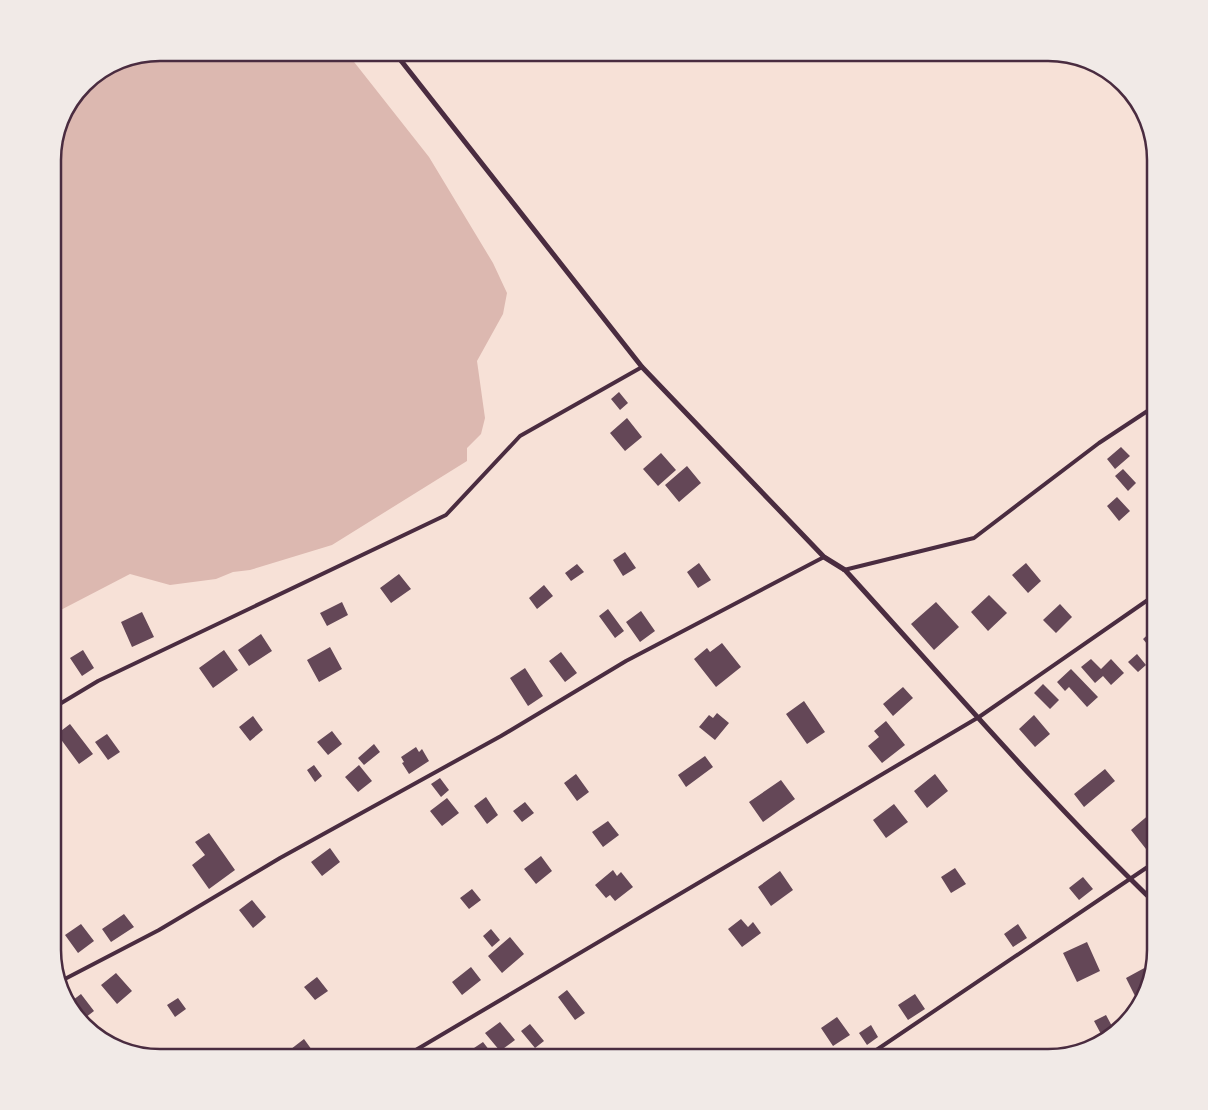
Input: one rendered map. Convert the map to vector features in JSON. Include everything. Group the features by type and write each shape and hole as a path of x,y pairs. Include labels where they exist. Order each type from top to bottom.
{"street":[{"path":"402,61 642,368 824,557"},
{"path":"845,570 1004,747 1147,895"}],"lane":[{"path":"61,703 98,681 446,515 520,436 642,368"},
{"path":"65,978 159,930 280,858 501,736 626,661 824,557 845,570 974,538 1099,443 1147,411"},
{"path":"419,1049 979,718 1147,601"},
{"path":"879,1049 1147,867"}],"shaded area":[{"path":"160,61 353,61 429,157 493,263 507,293 503,314 477,361 485,418 481,434 467,448 467,461 332,545 250,570 233,572 216,579 170,585 130,574 61,610 61,154 66,128 74,111 90,90 116,71 141,63"}],"building":[{"path":"619,392 628,403 620,410 611,399"},
{"path":"627,418 642,437 625,451 610,433"},
{"path":"1121,447 1130,456 1115,469 1107,459"},
{"path":"661,453 676,470 658,486 643,469"},
{"path":"687,466 701,483 679,502 665,485"},
{"path":"1123,469 1136,483 1128,491 1115,476"},
{"path":"1117,497 1130,511 1119,521 1107,506"},
{"path":"625,552 636,568 623,576 613,560"},
{"path":"699,563 711,580 698,588 687,572"},
{"path":"1026,563 1041,581 1028,593 1012,575"},
{"path":"577,564 584,572 571,581 565,573"},
{"path":"399,574 411,589 391,603 380,588"},
{"path":"544,585 553,596 537,609 529,598"},
{"path":"989,595 1007,613 988,631 971,612"},
{"path":"342,602 348,615 327,626 320,613"},
{"path":"936,602 959,627 934,650 911,624"},
{"path":"1060,604 1072,617 1056,633 1043,620"},
{"path":"608,609 624,631 615,638 599,616"},
{"path":"641,611 655,631 640,642 626,622"},
{"path":"142,612 154,637 132,647 121,622"},
{"path":"261,634 272,651 249,666 238,650"},
{"path":"1147,635 1147,644 1143,639"},
{"path":"722,643 741,667 716,687 694,659 707,648 710,652"},
{"path":"330,647 342,669 319,682 307,660"},
{"path":"83,650 94,668 82,676 70,658"},
{"path":"224,650 238,670 213,688 199,668"},
{"path":"561,652 577,673 565,682 549,661"},
{"path":"1137,654 1146,665 1138,672 1128,662"},
{"path":"1091,659 1101,669 1111,659 1124,673 1111,685 1103,676 1095,683 1081,667"},
{"path":"525,668 543,696 528,706 510,678"},
{"path":"1071,669 1098,697 1087,707 1069,687 1065,691 1057,682"},
{"path":"1043,684 1059,700 1050,709 1034,693"},
{"path":"903,687 913,698 893,716 883,704"},
{"path":"804,701 825,732 807,744 786,714"},
{"path":"717,713 729,723 715,740 699,727 709,715 713,718"},
{"path":"1034,715 1050,734 1035,747 1019,729"},
{"path":"253,716 263,730 250,741 239,727"},
{"path":"886,721 905,745 882,763 868,746 879,737 874,731"},
{"path":"70,724 93,754 79,764 61,739 61,731"},
{"path":"332,731 342,744 328,755 317,742"},
{"path":"107,734 120,752 108,760 95,742"},
{"path":"374,744 380,752 364,765 358,758"},
{"path":"416,747 419,752 422,749 429,761 409,774 402,763 404,762 401,757"},
{"path":"705,756 713,767 686,787 678,775"},
{"path":"314,765 322,776 315,782 307,770"},
{"path":"359,765 372,781 358,792 345,777"},
{"path":"1105,769 1115,781 1084,807 1074,794"},
{"path":"576,774 589,792 577,801 564,783"},
{"path":"935,774 948,791 927,808 914,791"},
{"path":"440,778 449,790 441,797 431,784"},
{"path":"781,780 795,799 763,822 749,802"},
{"path":"486,797 498,815 487,824 474,806"},
{"path":"447,798 459,813 442,826 430,811"},
{"path":"525,802 534,813 522,822 513,811"},
{"path":"894,804 908,822 886,838 873,820"},
{"path":"1147,816 1146,849 1131,830"},
{"path":"608,821 619,835 603,847 592,832"},
{"path":"209,833 235,870 209,889 192,865 205,855 195,842"},
{"path":"330,848 340,862 322,876 311,862"},
{"path":"541,856 552,871 536,884 524,869"},
{"path":"955,868 966,884 951,893 941,877"},
{"path":"613,870 617,876 621,872 633,887 615,901 610,895 606,898 595,885"},
{"path":"780,871 793,890 771,906 758,887"},
{"path":"1083,877 1093,889 1079,900 1069,888"},
{"path":"472,889 481,900 469,909 460,898"},
{"path":"252,900 266,917 253,928 239,910"},
{"path":"124,914 134,927 111,942 102,929"},
{"path":"741,919 748,927 753,922 761,933 742,947 728,929"},
{"path":"81,924 94,941 78,953 65,935"},
{"path":"1018,924 1027,938 1013,947 1004,934"},
{"path":"491,929 500,940 492,947 483,936"},
{"path":"510,937 524,954 502,973 488,956"},
{"path":"1087,942 1100,971 1077,982 1063,953"},
{"path":"471,967 481,980 462,995 452,982"},
{"path":"1145,968 1135,997 1126,978"},
{"path":"116,973 132,991 117,1004 101,985"},
{"path":"317,977 328,991 315,1000 304,987"},
{"path":"567,990 585,1013 575,1020 558,997"},
{"path":"81,994 94,1011 87,1016 74,999"},
{"path":"915,994 925,1009 908,1020 898,1005"},
{"path":"178,998 186,1009 175,1017 167,1005"},
{"path":"1106,1015 1111,1025 1101,1033 1094,1021"},
{"path":"837,1017 850,1035 833,1046 821,1028"},
{"path":"500,1022 515,1040 503,1049 498,1049 485,1033"},
{"path":"530,1024 544,1041 535,1048 521,1031"},
{"path":"871,1025 878,1037 867,1045 859,1033"},
{"path":"304,1039 311,1049 291,1049"},
{"path":"483,1042 488,1049 475,1049"}]}
